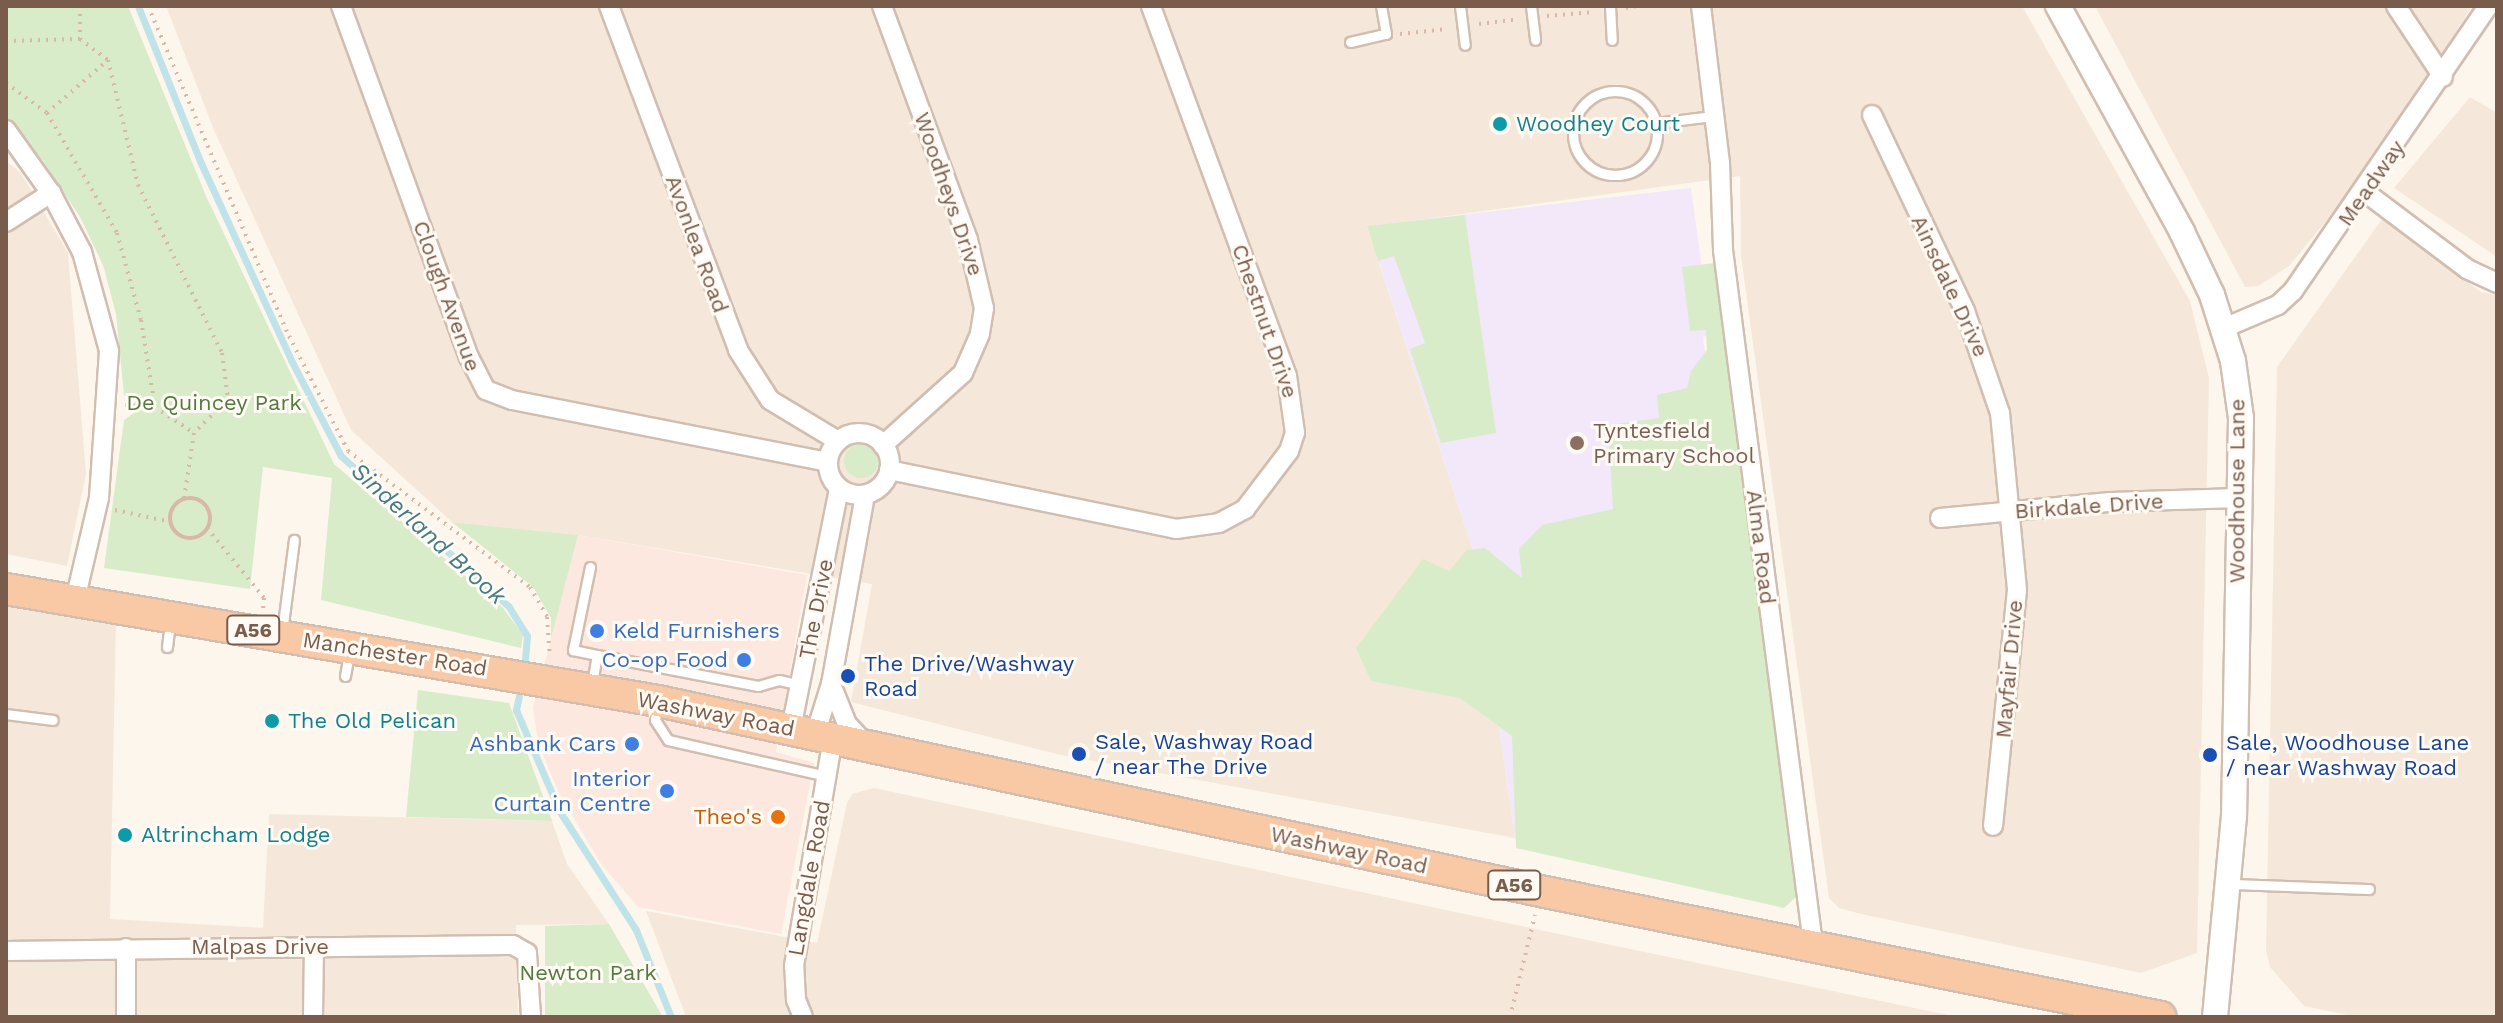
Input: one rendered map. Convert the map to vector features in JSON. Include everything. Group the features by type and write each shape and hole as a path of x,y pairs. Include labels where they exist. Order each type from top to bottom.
{"highway":[{"name":"Manchester Road","path":"6,589 271,633 348,661 500,671 542,679"},
{"name":"Washway Road","path":"542,679 591,691 658,701 1550,893 2161,1017"}],"street":[{"name":"Clough Avenue","path":"341,6 469,357 486,390 512,400 828,462"},
{"name":"Avonlea Road","path":"609,6 738,350 770,400 838,441"},
{"name":"Woodheys Drive","path":"882,6 968,240 984,308 980,334 963,373 883,445"},
{"name":"Chestnut Drive","path":"889,470 1176,529 1219,523 1245,509 1289,451 1295,433 1287,376 1151,6"},
{"name":"Alma Road","path":"1701,6 1723,250 1813,944"},
{"name":"Woodhouse Lane","path":"2058,6 2182,232 2224,328 2241,418 2231,884 2215,1017"},
{"path":"2396,6 2443,77"},
{"name":"Meadway","path":"2224,328 2278,305 2365,192 2488,6"},
{"name":"Ainsdale Drive","path":"1872,115 1987,363 2000,413 2008,511"},
{"path":"6,130 51,193 82,252 98,301 109,351 108,405 97,506 75,600"},
{"path":"2365,192 2467,269 2497,283"},
{"path":"6,222 51,193"},
{"path":"861,433 883,445 889,470 882,486 865,495 839,489 828,462 838,441 861,433"},
{"name":"The Drive","path":"813,734 802,685 839,489"},
{"name":"The Drive","path":"813,734 831,684 865,495"},
{"name":"Birkdale Drive","path":"1940,518 2008,511 2239,498"},
{"name":"Mayfair Drive","path":"1993,826 2017,590 2008,511"},
{"name":"The Drive","path":"831,684 847,724 868,747"},
{"name":"Langdale Road","path":"803,1017 796,1000 794,966 826,776 813,734"},
{"name":"Malpas Drive","path":"6,951 513,945 527,953 531,1017"},
{"path":"313,1017 314,947"},
{"path":"126,948 126,1017"}],"lane":[{"path":"1350,42 1386,34 1381,6"},
{"path":"1460,6 1465,45"},
{"path":"1531,6 1535,40"},
{"path":"1610,9 1612,40"},
{"path":"1608,91 1634,95 1656,123 1657,142 1649,159 1628,174 1600,173 1586,164 1573,135 1583,105 1608,91"},
{"path":"1656,123 1713,116"},
{"path":"271,633 294,540"},
{"path":"590,567 573,650 758,686 779,680 802,685"},
{"path":"167,647 171,616"},
{"path":"591,691 597,655"},
{"path":"658,701 655,720 668,740 826,776"},
{"path":"6,714 53,720"},
{"path":"2231,884 2369,889"}],"path":[{"path":"80,6 80,39"},
{"path":"148,6 289,336 348,451 530,587 547,617 550,654 542,679"},
{"path":"1386,34 1637,6"},
{"path":"6,41 80,39 108,60 138,185 222,353 228,399 194,433 184,499 171,511 171,522"},
{"path":"47,113 108,60"},
{"path":"6,83 47,113 117,233 141,320 155,407"},
{"path":"108,405 155,407 194,433"},
{"path":"184,499 197,500 207,508 207,528 264,598 271,633"},
{"path":"97,506 171,522 184,537 197,536 207,528"},
{"path":"1510,1017 1529,923 1550,893"}],"shaded area":[{"path":"166,6 2022,6 2190,301 2209,378 2197,953 2141,973 1861,914 1839,908 1829,898 1741,256 1740,176 1367,227 1473,550 1515,838 1061,755 851,702 872,584 578,535 452,522 351,430 214,130"},
{"path":"2095,6 2472,6 2379,157 2289,266 2258,286 2245,287"},
{"path":"2470,97 2497,113 2497,257 2394,188"},
{"path":"6,161 21,173 68,253 86,474 67,566 6,554"},
{"name":"Tyntesfield Primary School","path":"1691,188 1711,335 1703,337 1778,898 1515,838 1473,550 1367,226"},
{"path":"2382,219 2481,292 2497,295 2497,1017 2357,1017 2304,1006 2270,967 2266,950 2277,367"},
{"path":"578,535 807,575 776,752 814,763 781,934 638,907 601,864 559,793 538,743 533,708"},
{"path":"6,604 116,621 110,919 263,928 269,814 552,821 567,864 609,924 516,925 518,1017 6,1017"},
{"path":"874,788 1958,1017 686,1017 646,911 817,943 847,803 852,794"}],"green space":[{"name":"De Quincey Park","path":"6,6 128,6 206,196 334,464 503,608 523,635 521,648 321,600 332,478 263,467 250,589 104,568 124,420 134,413 135,401 124,395 116,314 103,265 80,217 43,161 6,119"},
{"path":"1465,215 1496,433 1441,443 1410,349 1425,343 1394,256 1378,261 1367,226"},
{"path":"1715,263 1797,896 1784,908 1516,848 1512,736 1460,698 1371,681 1356,648 1423,559 1449,571 1467,550 1485,548 1522,578 1519,549 1542,525 1613,509 1608,425 1659,418 1657,395 1687,388 1691,371 1707,350 1706,330 1690,331 1682,267"},
{"path":"861,444 873,449 878,461 873,473 861,478 849,473 844,461 849,449"},
{"path":"452,522 578,535 551,639 551,618 533,587"},
{"path":"418,690 509,703 552,821 406,817"},
{"name":"Newton Park","path":"609,924 663,1017 545,1017 545,926"}],"waterway":[{"name":"Sinderland Brook","path":"138,6 200,161 291,360 341,456 509,607 527,636 524,670"},
{"name":"Sinderland Brook","path":"521,686 516,710 560,812 636,930 671,1017"}],"place":[{"name":"Woodhey Court","path":"1500,124"},
{"name":"Tyntesfield Primary School","path":"1577,443"},
{"name":"Keld Furnishers","path":"597,631"},
{"name":"Co-op Food","path":"744,660"},
{"name":"The Drive/Washway Road","path":"848,676"},
{"name":"The Old Pelican","path":"272,721"},
{"name":"Ashbank Cars","path":"632,744"},
{"name":"Sale, Washway Road / near The Drive","path":"1079,754"},
{"name":"Sale, Woodhouse Lane / near Washway Road","path":"2210,755"},
{"name":"Interior Curtain Centre","path":"667,791"},
{"name":"Theo's","path":"778,817"},
{"name":"Altrincham Lodge","path":"125,835"}]}
